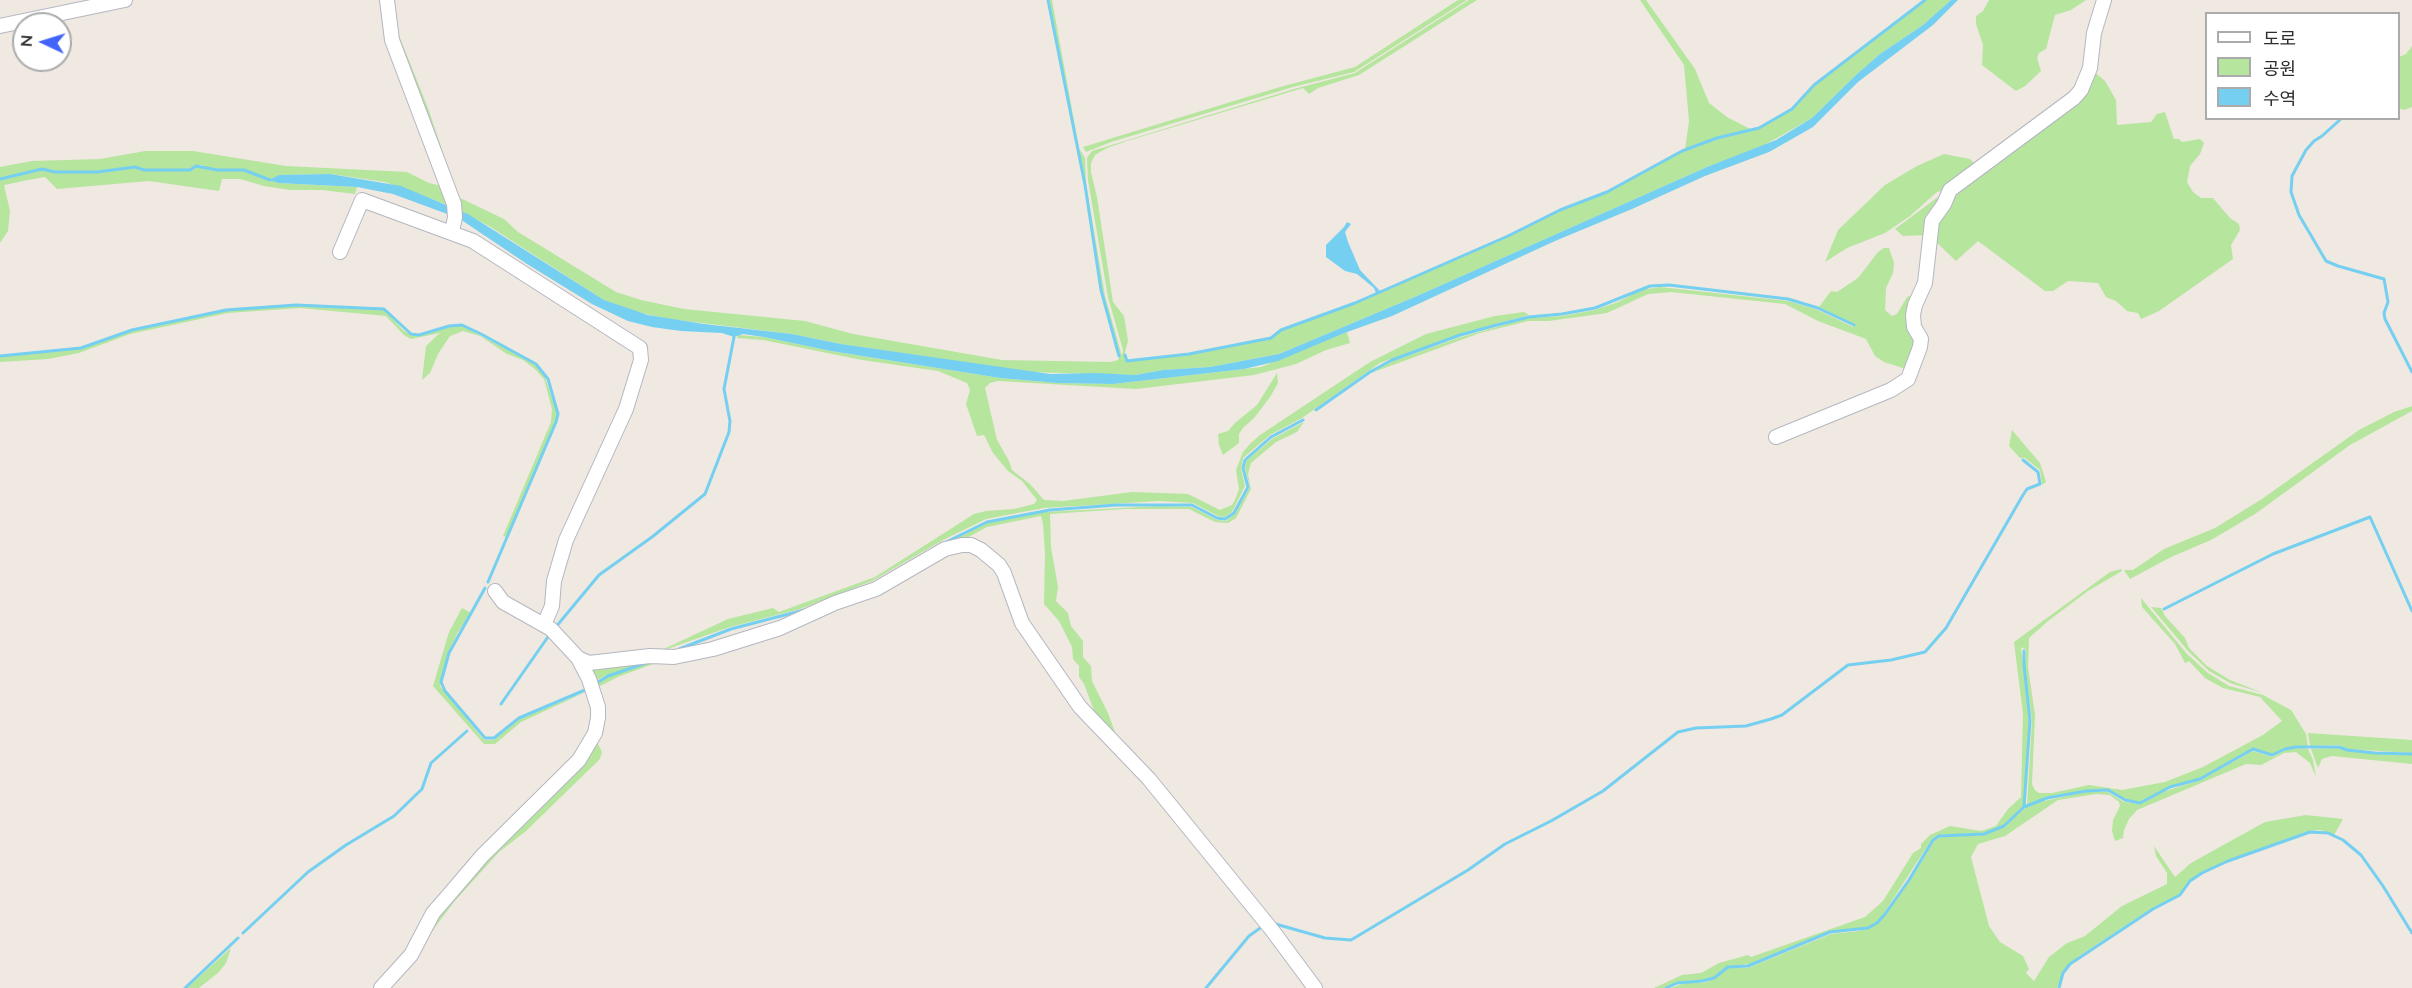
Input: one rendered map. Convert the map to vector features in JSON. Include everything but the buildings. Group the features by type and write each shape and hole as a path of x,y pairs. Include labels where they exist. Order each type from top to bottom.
{"street":[{"path":"0,26 125,0"},
{"path":"387,0 392,40 454,204 455,217 452,232"},
{"path":"1776,437 1891,390 1908,379 1920,347 1921,339 1914,327 1913,315 1925,283 1932,221 1944,204 1950,190 2074,98 2081,90 2090,69 2094,33 2104,0"},
{"path":"340,252 362,200 473,241 634,344 642,354 626,409 566,540 554,581 552,606 544,625"},
{"path":"578,658 589,663 650,656 674,657 712,649 780,628 835,603 876,589 945,549 962,545 971,545 981,549 999,565 1022,624 1080,707 1149,779 1272,930 1316,988"},
{"path":"381,988 411,955 433,914 482,856 550,791 589,745 598,718 589,680 578,658 544,625 502,602 495,591"}],"green space":[{"path":"389,0 395,0 396,28 428,108 458,197 504,219 518,232 616,292 684,309 805,321 853,334 1002,360 1111,362 1118,360 1120,356 1102,289 1085,184 1049,0 1052,0 1079,148 1085,158 1086,184 1105,296 1122,356 1123,350 1108,297 1088,180 1087,158 1092,151 1294,89 1355,73 1469,0 1477,0 1359,75 1318,88 1309,94 1303,88 1127,141 1095,155 1091,163 1091,172 1113,302 1124,316 1128,341 1124,356 1127,361 1188,354 1271,338 1281,330 1355,304 1508,237 1560,210 1607,193 1682,152 1718,139 1759,129 1792,110 1814,85 1926,0 1951,0 1923,25 1880,54 1812,118 1761,147 1707,167 1417,296 1279,354 1210,367 1163,370 1135,375 1029,372 841,344 792,334 669,319 637,312 604,300 489,226 460,211 400,56"},
{"path":"1458,0 1467,0 1354,72 1293,87 1111,142 1086,152 1083,147 1280,87 1355,67"},
{"path":"1640,0 1646,0 1695,69 1709,103 1727,117 1750,129 1717,137 1685,150 1689,121 1684,65"},
{"path":"1989,0 2086,0 2071,10 2055,15 2046,49 2039,53 2037,58 2041,71 2016,91 1982,65 1983,45 1976,24 1976,16 1983,11"},
{"path":"2412,46 2412,107 2404,110 2400,108 2400,57 2406,54"},
{"path":"2091,69 2105,81 2116,100 2117,125 2151,122 2157,114 2165,112 2174,139 2182,142 2200,139 2204,143 2200,154 2190,166 2187,182 2193,192 2201,198 2213,198 2230,218 2239,224 2240,230 2231,245 2233,259 2159,311 2141,319 2138,313 2127,311 2116,301 2106,297 2098,283 2068,281 2053,291 2045,291 1978,241 1956,261 1931,237 1948,196 2059,110"},
{"path":"145,151 193,151 286,166 407,172 429,183 442,186 451,206 385,182 330,174 279,175 270,180 244,169 208,169 202,165 189,169 144,169 135,166 97,171 55,171 42,168 0,178 0,167 32,161 100,159"},
{"path":"1944,154 1970,159 1977,166 1945,190 1937,192 1910,216 1885,233 1847,248 1825,262 1838,230 1885,185 1917,166"},
{"path":"197,167 217,171 244,171 278,183 357,187 355,194 322,190 290,190 240,179 222,179 219,191 149,181 57,189 45,177 4,185 10,211 8,231 0,243 0,180 42,170 55,173 97,173 135,168 144,171 190,171"},
{"path":"1944,195 1927,235 1903,236 1895,229 1938,197"},
{"path":"1889,248 1894,263 1893,273 1886,288 1885,310 1892,316 1897,314 1907,297 1917,293 1917,344 1909,370 1884,362 1875,356 1866,339 1818,321 1785,304 1671,292 1648,294 1607,313 1549,321 1528,321 1480,333 1371,373 1393,361 1461,337 1529,318 1562,316 1595,310 1618,302 1641,290 1660,287 1788,301 1818,310 1853,327 1854,324 1819,307 1831,291 1837,292 1858,278 1878,252"},
{"path":"296,305 384,309 403,330 411,335 420,336 449,327 462,326 536,365 543,372 557,414 556,422 507,537 503,536 551,422 552,409 544,379 535,369 480,336 463,331 450,336 438,354 430,373 422,380 426,346 440,333 411,339 386,316 300,308 228,313 130,334 79,353 48,359 0,362 0,357 81,348 132,330 162,323 226,311"},
{"path":"1524,312 1529,315 1460,334 1380,363 1302,418 1270,435 1243,458 1241,469 1245,486 1232,512 1225,517 1218,516 1193,503 1159,501 1044,508 986,519 943,540 872,581 800,609 730,627 653,654 728,619 773,608 779,612 875,577 974,514 1014,509 1034,504 1037,500 1022,481 1008,471 993,453 984,435 977,436 966,404 970,390 967,383 938,371 862,360 763,340 737,338 738,335 764,337 831,351 1000,378 1057,383 1113,384 1261,367 1347,332 1350,343 1326,350 1296,364 1254,375 1136,389 998,381 990,383 985,388 997,440 1012,470 1030,484 1044,500 1063,501 1132,492 1188,494 1220,510 1232,505 1235,500 1239,489 1236,470 1243,452 1250,444 1370,362 1426,334 1495,316"},
{"path":"1277,373 1278,383 1270,397 1255,417 1243,428 1239,434 1239,443 1223,455 1218,434 1228,431 1257,405"},
{"path":"2412,406 2412,411 2350,445 2255,514 2211,540 2171,557 2130,579 2124,570 2133,570 2164,549 2215,528 2262,499 2359,430 2394,412"},
{"path":"1304,422 1297,432 1276,442 1251,463 1248,474 1251,489 1236,518 1228,523 1215,522 1189,509 1124,509 1050,514 1051,547 1058,587 1056,601 1068,613 1071,626 1083,641 1083,657 1091,666 1092,681 1108,713 1120,746 1099,724 1084,684 1079,677 1079,666 1073,659 1072,647 1059,621 1044,604 1045,553 1041,516 987,527 884,583 782,625 780,620 874,585 987,523 1045,512 1159,506 1192,507 1217,520 1226,521 1235,514 1250,487 1245,468 1246,461 1272,439"},
{"path":"2012,430 2040,463 2046,482 2042,485 2040,470 2025,458 2020,458 2009,446"},
{"path":"2121,569 2122,571 2088,591 2048,621 2029,638 2028,667 2035,715 2032,784 2035,790 2039,793 2052,793 2089,785 2122,790 2165,782 2203,767 2263,735 2282,721 2260,697 2223,688 2205,678 2189,661 2185,663 2175,644 2142,607 2141,598 2187,654 2208,673 2229,686 2263,695 2291,710 2306,734 2308,746 2285,748 2272,754 2253,748 2200,778 2170,787 2140,802 2125,800 2109,789 2086,790 2046,797 2027,805 2032,720 2025,665 2026,650 2021,647 2029,720 2024,806 2021,811 2004,825 1983,833 1939,835 1932,839 1884,913 1876,923 1868,927 1830,932 1752,964 1728,966 1713,977 1685,981 1664,988 1654,988 1682,975 1701,973 1719,963 1748,955 1751,957 1865,917 1883,901 1913,853 1921,848 1921,844 1930,835 1950,826 1981,831 1996,826 2008,809 2021,797 2023,714 2014,642 2110,572"},
{"path":"2151,607 2161,608 2165,616 2185,638 2189,648 2207,666 2230,680 2263,693 2230,683 2209,671 2189,652"},
{"path":"462,608 471,613 448,653 440,686 484,740 494,740 520,719 590,690 521,722 495,744 484,744 433,686 449,632"},
{"path":"654,659 605,676 592,683 590,665"},
{"path":"657,660 656,663 620,676 594,689 593,686 608,677"},
{"path":"2308,733 2412,740 2412,753 2347,749 2339,745 2310,746"},
{"path":"595,738 602,752 600,759 526,831 499,852 454,902 426,939 435,914"},
{"path":"2296,748 2308,749 2316,777 2310,763 2296,752 2284,753 2261,765 2246,764 2137,810 2129,819 2123,838 2115,841 2112,831 2113,820 2120,806 2119,802 2110,795 2096,794 2058,800 2005,836 1978,844 1971,857 1989,926 2000,942 2023,956 2029,969 2026,973 2034,981 2049,957 2067,943 2085,936 2122,906 2167,884 2167,873 2156,856 2154,846 2175,877 2191,863 2265,822 2306,815 2343,819 2334,835 2320,830 2309,831 2228,860 2202,872 2190,881 2180,894 2152,908 2079,956 2063,973 2057,988 1670,988 1686,983 1703,983 1714,979 1729,968 1748,968 1831,934 1859,931 1877,924 1910,881 1934,841 1940,837 1984,835 2005,827 2025,808 2039,802 2086,792 2108,792 2124,802 2140,804 2159,793 2201,780 2253,751 2272,757"},
{"path":"2338,748 2377,754 2412,755 2412,764 2332,756 2322,759 2318,768 2311,749"},
{"path":"231,948 226,963 219,972 199,988 187,988"}],"water":[{"path":"1951,0 1958,0 1933,25 1858,82 1813,127 1769,152 1705,176 1555,241 1392,316 1278,361 1244,369 1113,384 1057,383 1000,378 831,351 743,334 734,337 722,333 652,327 628,321 592,304 460,219 460,211 468,214 604,300 648,315 792,334 841,344 1050,374 1135,375 1163,370 1210,367 1279,354 1417,296 1707,167 1776,140 1812,118 1880,54 1923,25"},
{"path":"330,174 401,186 451,207 450,215 393,194 357,187 278,183 269,180 279,175"},
{"path":"1347,222 1351,224 1345,232 1348,242 1360,270 1380,291 1376,293 1374,288 1357,274 1345,271 1326,257 1326,245"}],"waterway":[{"path":"1048,0 1085,185 1101,290 1119,356"},
{"path":"1125,355 1127,361 1189,354 1271,338 1281,330 1355,303 1508,236 1560,210 1607,192 1682,151 1717,138 1759,128 1792,109 1814,85 1925,0"},
{"path":"2340,120 2306,150 2292,176 2291,192 2299,215 2326,261 2384,279 2388,302 2384,313 2385,319 2412,372"},
{"path":"0,179 42,169 55,172 97,172 135,167 144,170 190,170 196,166 217,170 244,170 270,180"},
{"path":"1316,410 1370,372 1392,360 1460,335 1493,326 1529,317 1595,308 1650,286 1669,285 1788,299 1818,308 1854,325"},
{"path":"0,356 81,348 132,330 226,310 296,305 384,309 411,334 419,335 449,326 462,325 536,364 548,379 558,414 488,582"},
{"path":"555,628 599,575 652,537 705,494 729,432 730,421 724,389 734,337"},
{"path":"942,544 987,522 1050,510 1116,505 1192,505 1217,518 1225,519 1234,513 1248,487 1243,468 1245,460 1271,437 1303,420"},
{"path":"1272,923 1325,938 1351,940 1468,870 1505,844 1603,791 1678,732 1696,728 1746,726 1771,719 1782,715 1848,665 1891,660 1925,652 1946,628 2027,489 2040,484 2038,472 2023,460"},
{"path":"2164,609 2273,554 2370,517 2412,611"},
{"path":"485,588 449,653 441,682 445,691 485,738 494,738 519,718 585,690"},
{"path":"679,649 731,629 804,610"},
{"path":"501,704 550,634"},
{"path":"2024,651 2030,720 2024,807"},
{"path":"595,684 608,676 649,662"},
{"path":"243,933 308,872 346,845 394,816 422,789 431,763 467,731"},
{"path":"1666,988 1677,983 1714,978 1728,967 1748,966 1830,932 1868,928 1877,923 1885,914 1933,840 1939,836 1984,834 2004,826 2024,807 2047,798 2086,791 2108,790 2125,800 2140,803 2170,787 2200,779 2253,749 2272,755 2296,747 2339,747 2375,753 2412,754"},
{"path":"2059,988 2063,973 2070,964 2153,909 2180,895 2190,881 2202,873 2228,861 2310,832 2328,833 2343,840 2361,855 2412,933"},
{"path":"1206,988 1249,936 1263,926"},
{"path":"185,988 238,938"}]}
